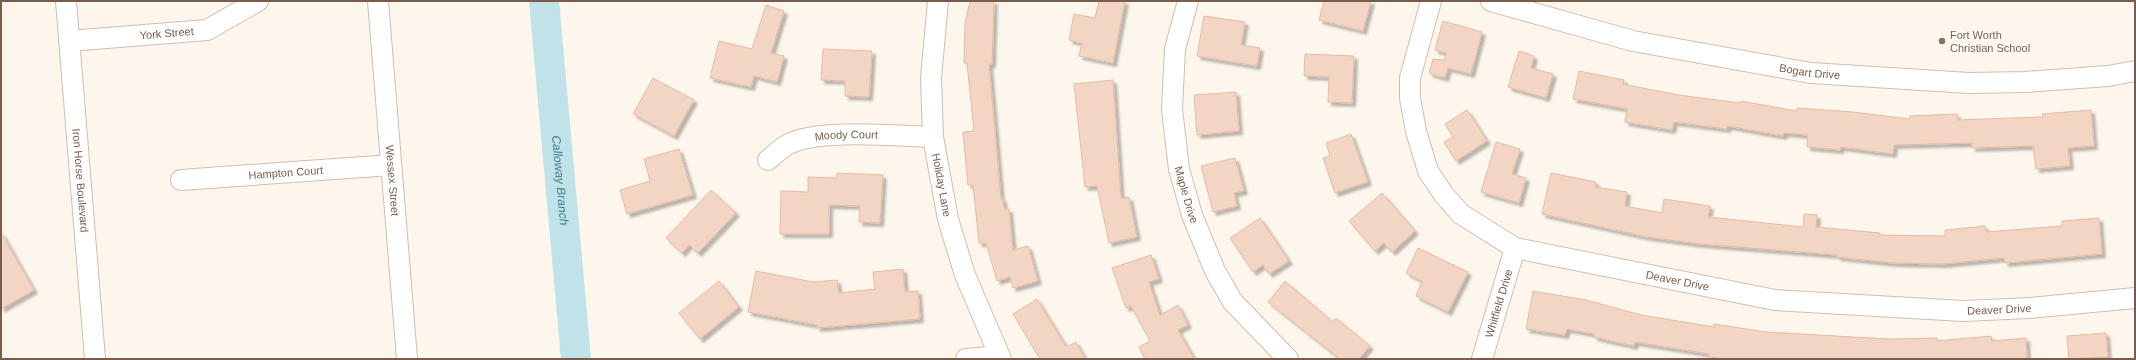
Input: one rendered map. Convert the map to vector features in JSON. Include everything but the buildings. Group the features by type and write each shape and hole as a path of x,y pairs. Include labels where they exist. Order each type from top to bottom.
{"street":[{"name":"Iron Horse Boulevard","path":"66,1 95,359"},
{"name":"York Street","path":"69,41 207,30 258,1"},
{"name":"Wessex Street","path":"378,1 407,359"},
{"name":"Holiday Lane","path":"938,1 931,78 933,137 948,219 965,275 1000,358"},
{"name":"Maple Drive","path":"1188,1 1175,49 1172,108 1179,169 1192,215 1215,271 1233,302 1288,359"},
{"name":"Deaver Drive","path":"1431,1 1410,78 1410,98 1416,131 1428,171 1444,195 1461,214 1515,248 1775,300 1963,311 2030,308 2135,298"},
{"name":"Bogart Drive","path":"1491,1 1633,41 1811,73 1969,83 2025,82 2108,76 2135,76"},
{"name":"Moody Court","path":"768,160 787,145 803,138 823,135 933,137"},
{"name":"Hampton Court","path":"181,180 392,165"},
{"name":"Whitfield Drive","path":"1482,359 1515,248"},
{"path":"966,359 1000,358"}],"waterway":[{"name":"Calloway Branch","path":"544,1 576,359"}],"place":[{"name":"Fort Worth Christian School","path":"1942,41"}]}
